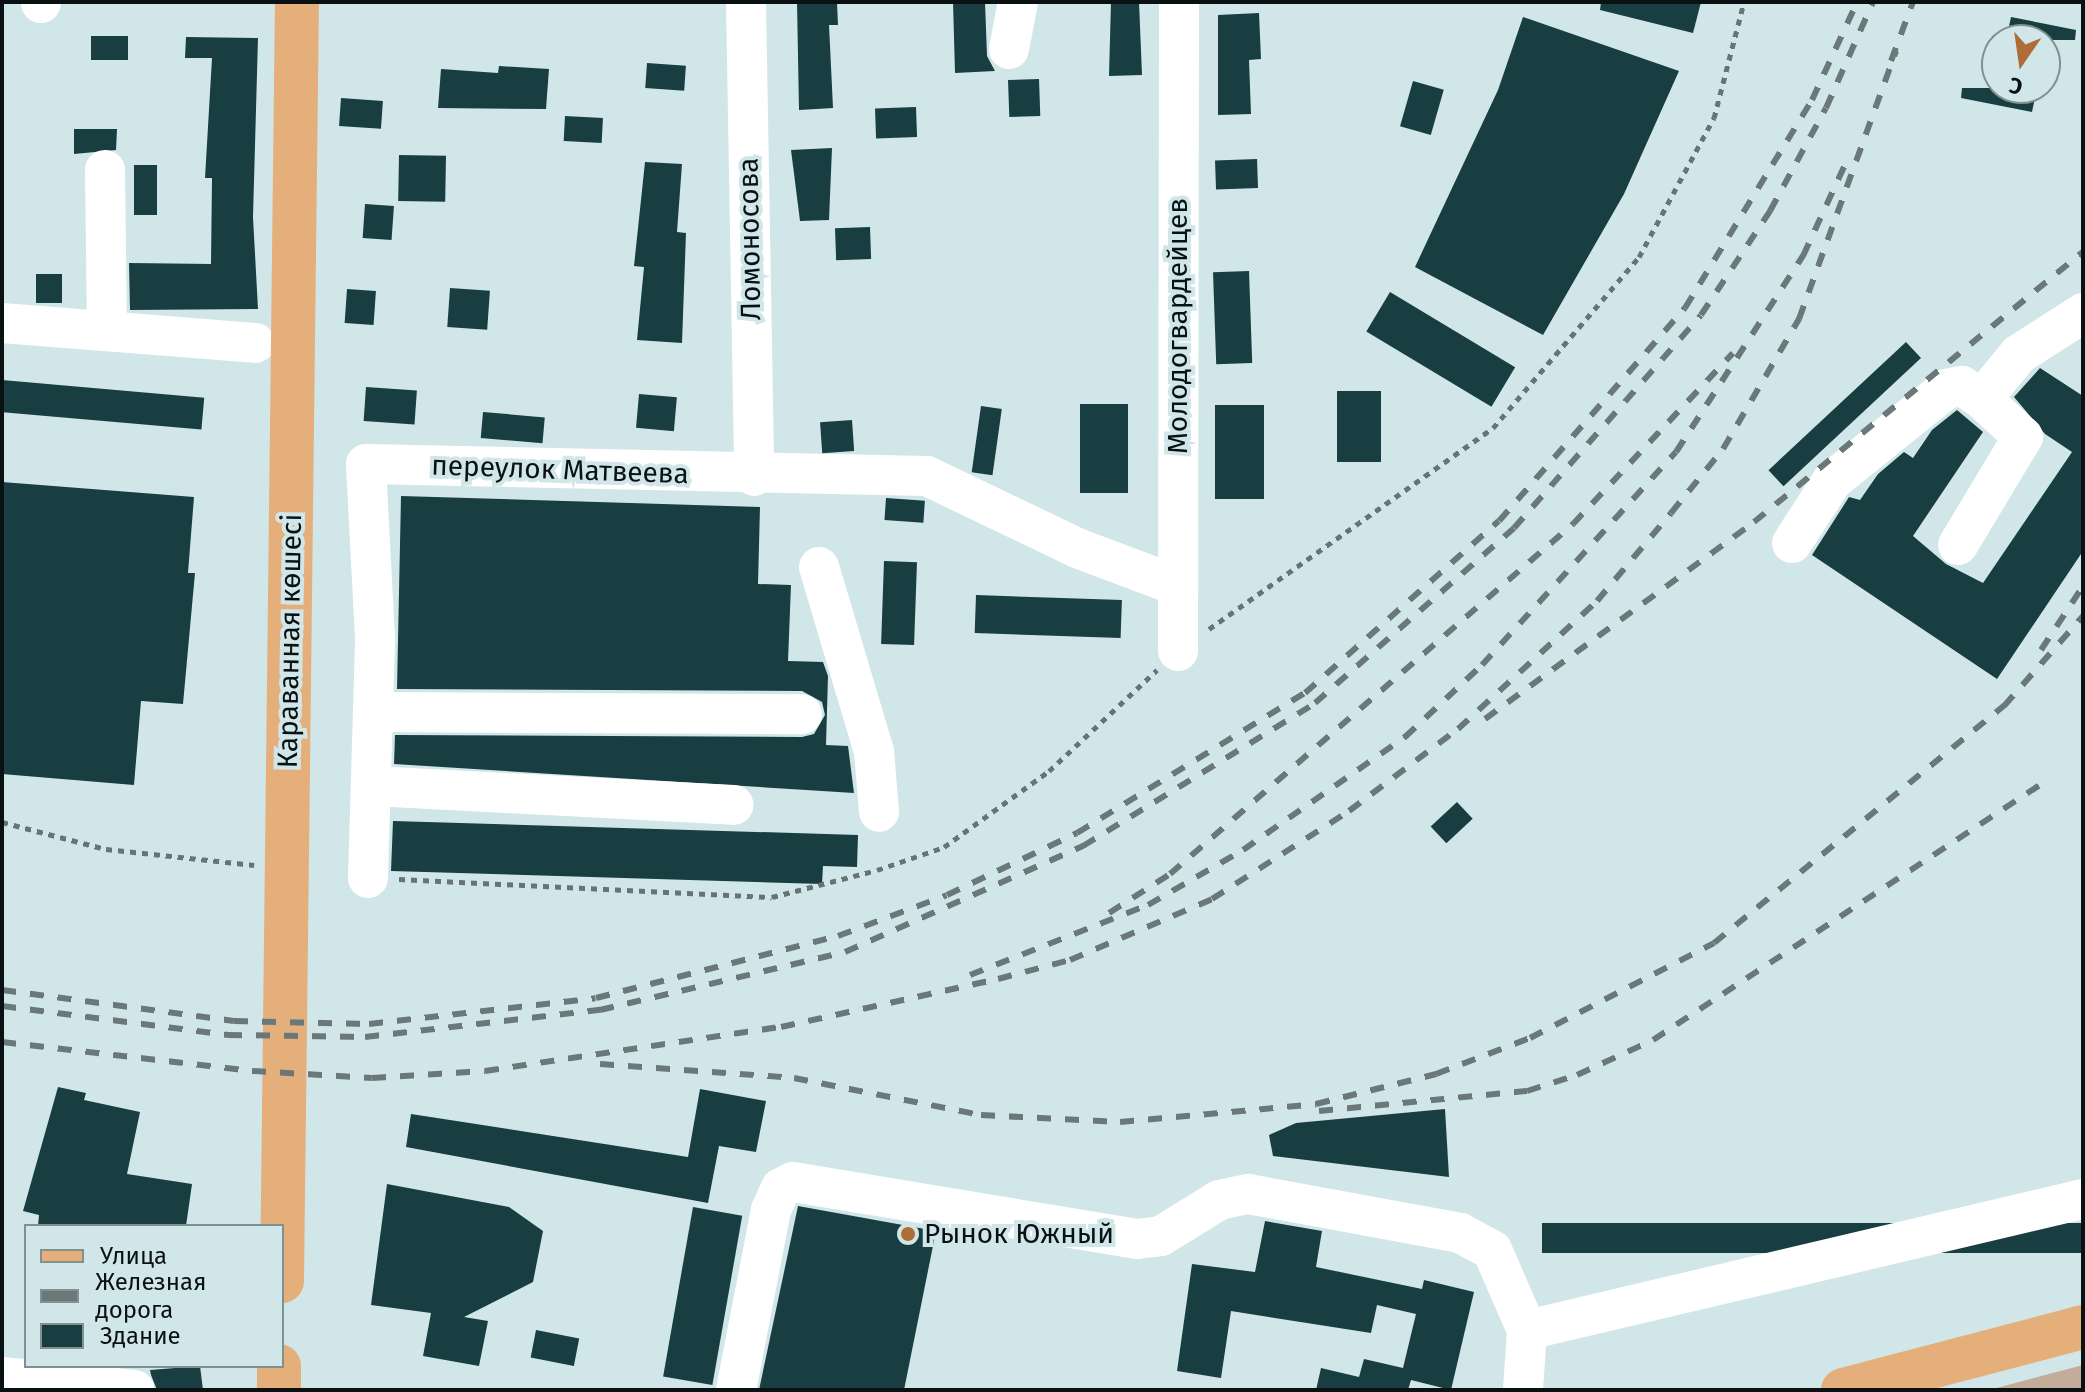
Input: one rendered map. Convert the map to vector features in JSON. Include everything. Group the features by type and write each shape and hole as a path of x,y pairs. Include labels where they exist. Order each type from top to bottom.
{"main road":[{"name":"Караванная көшесі","path":"283,1224 297,2"},
{"path":"1843,1390 2083,1327"},
{"path":"279,1368 279,1390"}],"street":[{"name":"Ломоносова","path":"746,2 754,476"},
{"path":"1009,49 1018,2"},
{"name":"Молодогвардейцев","path":"1178,651 1179,2"},
{"path":"105,170 107,331"},
{"path":"1982,399 2019,354 2083,313"},
{"path":"2,323 255,343"},
{"path":"1792,543 1832,481 1946,389 1962,386 2021,430 2022,445 1958,545"},
{"name":"переулок Матвеева","path":"374,712 366,464 754,476 927,476 1077,548 1178,586"},
{"path":"819,567 874,751 879,812"},
{"path":"368,878 374,712 802,714"},
{"path":"373,786 734,805"},
{"path":"736,1390 771,1210 781,1188 793,1182 1137,1239 1161,1236 1219,1200 1248,1194 1460,1233 1492,1250 1527,1330 1523,1390"},
{"path":"1527,1330 2083,1199"},
{"path":"2,1377 134,1390"}],"path":[{"path":"368,878 772,897 877,870 944,847 1049,771 1178,651 1493,428 1639,257 1714,118 1744,2"},
{"path":"2,822 106,849 260,866"}],"shaded area":[{"path":"2083,1365 2083,1390 1989,1390"}],"building":[{"path":"797,2 837,2 838,25 829,25 833,108 799,110"},
{"path":"953,2 985,2 987,56 995,71 955,73"},
{"path":"1111,2 1139,2 1142,75 1109,76"},
{"path":"1601,2 1701,2 1693,33 1600,10"},
{"path":"1259,13 1261,59 1249,60 1251,114 1218,115 1218,15"},
{"path":"1523,17 1679,71 1624,194 1543,335 1415,267 1498,90"},
{"path":"2011,17 2046,24 2009,24"},
{"path":"2061,27 2076,30 2075,40 2061,40"},
{"path":"91,36 128,36 128,60 91,60"},
{"path":"186,37 258,38 253,217 258,309 130,310 129,263 211,264 212,178 205,178 212,58 185,58"},
{"path":"647,63 686,66 684,91 645,88"},
{"path":"499,66 549,69 546,109 438,108 441,69 498,73"},
{"path":"1039,79 1040,116 1009,117 1008,80"},
{"path":"1413,81 1444,90 1431,135 1400,126"},
{"path":"1962,88 1981,88 1981,102 1961,98"},
{"path":"341,98 383,101 381,129 339,126"},
{"path":"1991,104 2034,104 2032,112"},
{"path":"916,107 917,137 876,138 875,108"},
{"path":"565,116 603,118 602,143 564,141"},
{"path":"74,129 117,129 116,150 74,154"},
{"path":"832,148 829,220 800,221 791,150"},
{"path":"399,155 446,156 445,202 398,201"},
{"path":"1257,159 1258,188 1216,189 1215,160"},
{"path":"645,162 682,164 677,232 686,233 682,343 637,340 644,267 634,266"},
{"path":"134,165 157,165 157,215 134,215"},
{"path":"365,204 394,206 392,240 363,238"},
{"path":"870,227 871,259 836,260 835,228"},
{"path":"1249,271 1252,363 1216,364 1213,272"},
{"path":"36,274 62,274 62,303 36,303"},
{"path":"450,288 490,291 487,330 447,327"},
{"path":"347,289 376,291 374,325 345,323"},
{"path":"1390,292 1515,367 1491,407 1366,331"},
{"path":"1906,342 1921,358 1784,486 1769,470"},
{"path":"2040,368 2083,396 2083,551 1997,679 1812,555 1849,497 1860,500 1878,474 1904,452 1913,458 1932,430 1957,410 1983,432 1913,536 1946,564 1983,583 2072,452 2045,434 2014,397"},
{"path":"2,380 204,398 201,430 2,412"},
{"path":"366,387 417,391 415,424 364,421"},
{"path":"1337,391 1381,391 1381,462 1337,462"},
{"path":"639,394 677,397 674,431 636,428"},
{"path":"1080,404 1128,404 1128,493 1080,493"},
{"path":"1215,405 1264,405 1264,499 1215,499"},
{"path":"981,406 1002,409 992,475 972,472"},
{"path":"483,412 545,417 542,443 481,438"},
{"path":"852,420 854,451 822,453 820,422"},
{"path":"2,482 194,497 188,573 195,573 183,704 141,701 134,785 2,774"},
{"path":"401,496 760,507 758,584 791,585 788,661 823,662 828,676 826,745 848,746 854,793 394,764 395,735 802,737 814,734 825,715 822,702 802,691 397,689"},
{"path":"886,498 925,501 923,523 884,520"},
{"path":"884,561 917,562 914,645 881,644"},
{"path":"976,595 1122,600 1121,638 975,633"},
{"path":"1457,802 1473,819 1446,843 1431,827"},
{"path":"393,821 858,835 857,867 823,866 822,884 391,871"},
{"path":"58,1087 86,1093 84,1100 140,1112 127,1174 192,1184 186,1224 38,1224 39,1215 23,1211"},
{"path":"700,1089 766,1101 756,1152 719,1146 708,1203 406,1147 411,1114 688,1157"},
{"path":"1445,1109 1449,1177 1273,1156 1269,1135 1296,1123"},
{"path":"387,1184 509,1207 543,1231 533,1282 464,1317 488,1321 479,1366 423,1356 431,1313 371,1305"},
{"path":"798,1206 936,1231 904,1390 759,1390"},
{"path":"693,1207 742,1216 712,1385 663,1376"},
{"path":"1265,1221 1322,1231 1316,1267 1422,1289 1424,1280 1474,1292 1451,1390 1411,1380 1408,1390 1316,1390 1321,1368 1359,1377 1364,1359 1403,1368 1416,1314 1377,1305 1371,1333 1231,1311 1221,1378 1177,1371 1192,1264 1255,1272"},
{"path":"1542,1223 2083,1223 2083,1253 1542,1253"},
{"path":"536,1330 579,1338 574,1366 531,1357"},
{"path":"200,1368 203,1390 157,1390 150,1370"}],"railway":[{"path":"2,990 234,1021 369,1024 596,998 838,936 947,895 1077,833 1305,693 1499,521 1685,308 1812,100 1857,2"},
{"path":"2,1006 228,1035 365,1037 600,1010 845,952 1083,846 1315,703 1514,528 1701,315 1770,211 1826,108 1873,2"},
{"path":"1891,61 1913,2"},
{"path":"2,1042 252,1071 372,1078 485,1071 781,1027 998,979 1070,960 1212,899 1349,811 1458,729 1597,601 1723,449 1799,319 1896,51"},
{"path":"970,975 1148,905 1243,850 1405,737 1482,665 1676,452 1803,256 1849,156"},
{"path":"1485,719 1754,522 2083,252"},
{"path":"1109,913 1170,874 1573,524 1733,353"},
{"path":"2041,650 2083,586"},
{"path":"600,1064 794,1078 981,1115 1120,1122 1316,1104 1436,1074 1530,1038 1714,943 2004,706 2083,616"},
{"path":"1319,1111 1527,1091 1577,1075 1653,1040 2039,785"}],"place":[{"name":"Рынок Южный","path":"908,1234"}]}
